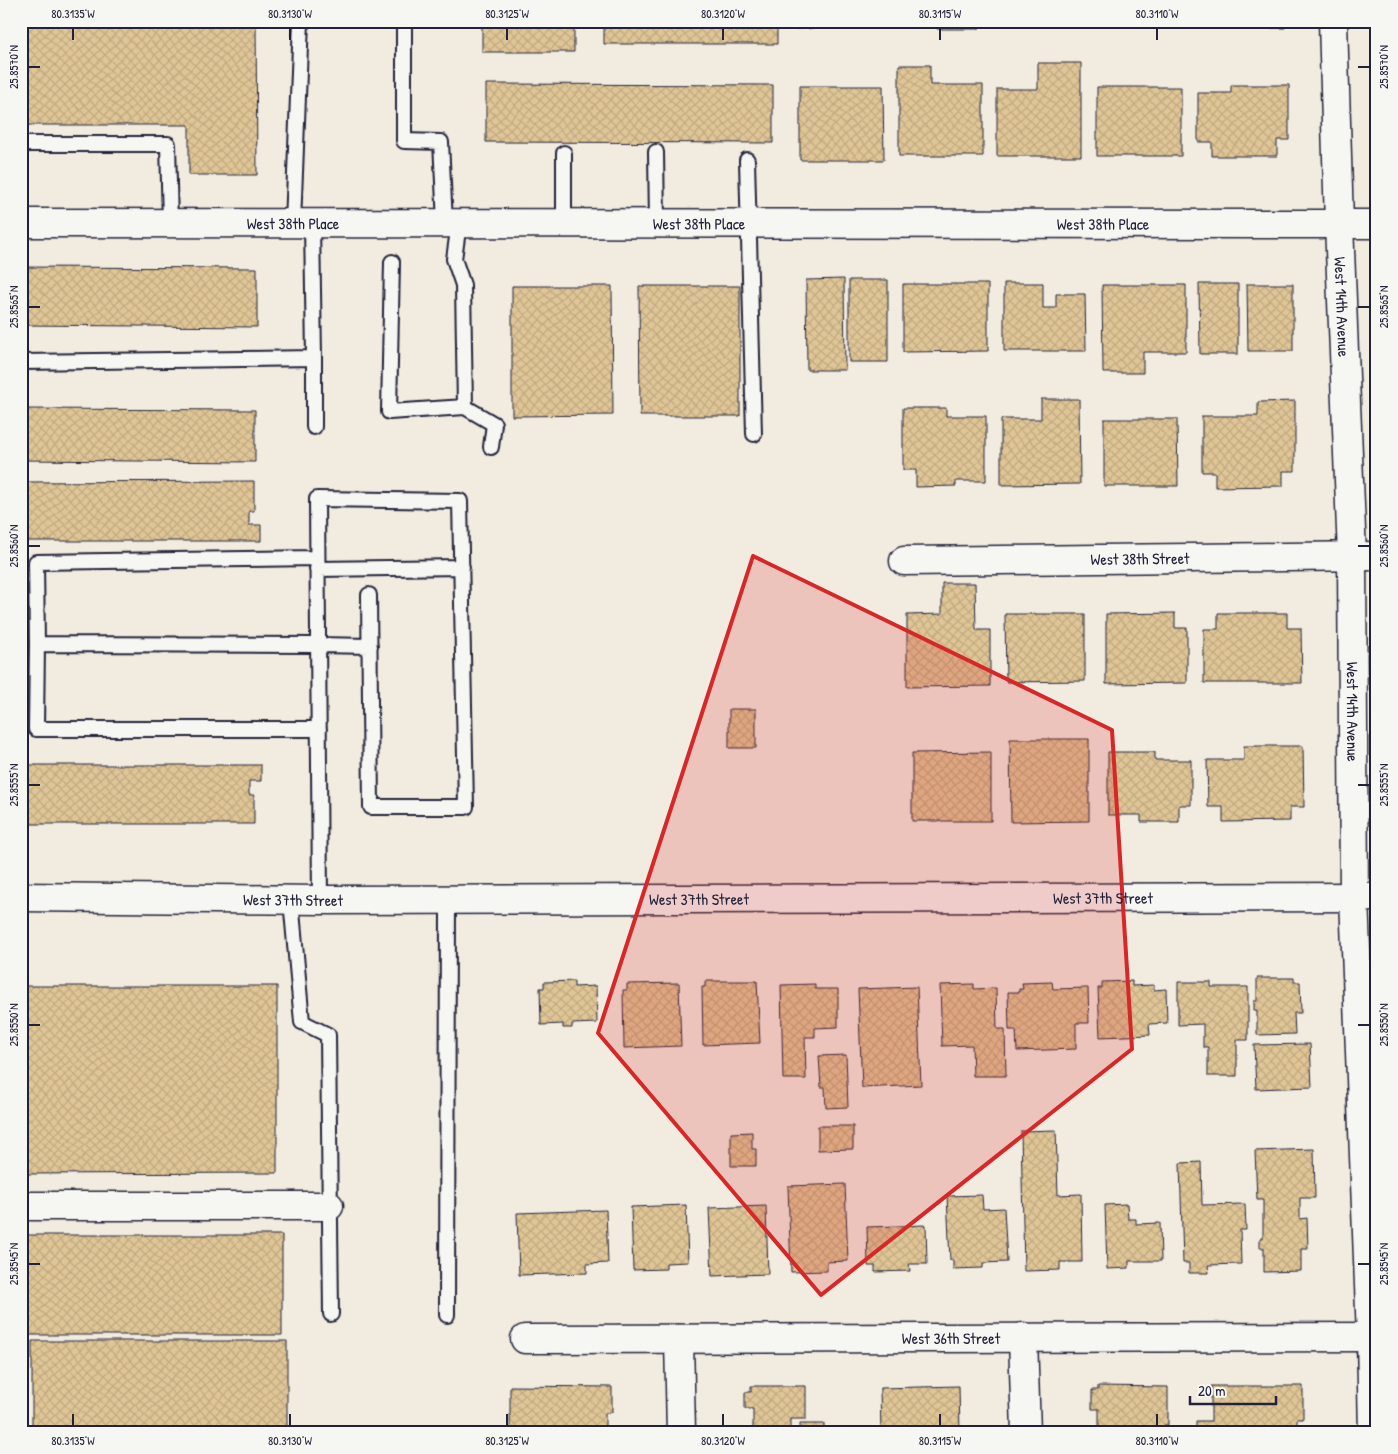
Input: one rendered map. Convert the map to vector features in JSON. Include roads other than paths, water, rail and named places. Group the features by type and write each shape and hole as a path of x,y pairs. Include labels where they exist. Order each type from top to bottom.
{"street":[{"name":"West 14th Avenue","path":"1333,21 1339,224 1364,556 1365,897 1374,1337 1373,1433"},
{"name":"West 38th Place","path":"21,223 1377,224"},
{"name":"West 38th Street","path":"904,561 1364,556"},
{"name":"West 37th Street","path":"21,897 320,900 1365,897"},
{"path":"21,1206 329,1206"},
{"path":"1023,1337 1026,1433"},
{"name":"West 36th Street","path":"525,1339 1374,1337"},
{"path":"679,1339 681,1433"}],"lane":[{"path":"301,21 303,223 314,358 314,427"},
{"path":"404,21 404,141 441,142 452,223 454,259 463,284 465,407"},
{"path":"21,144 168,144 170,223"},
{"path":"656,152 657,223"},
{"path":"564,153 564,223"},
{"path":"748,160 754,434"},
{"path":"392,262 389,412 465,407 494,424 491,447"},
{"path":"21,362 314,358"},
{"path":"320,900 317,499 460,500 466,806 371,807 369,595"},
{"path":"318,729 36,729 36,562 462,567"},
{"path":"37,644 370,646"},
{"path":"447,1315 448,899"},
{"path":"291,900 302,1022 328,1036 331,1314"}]}
